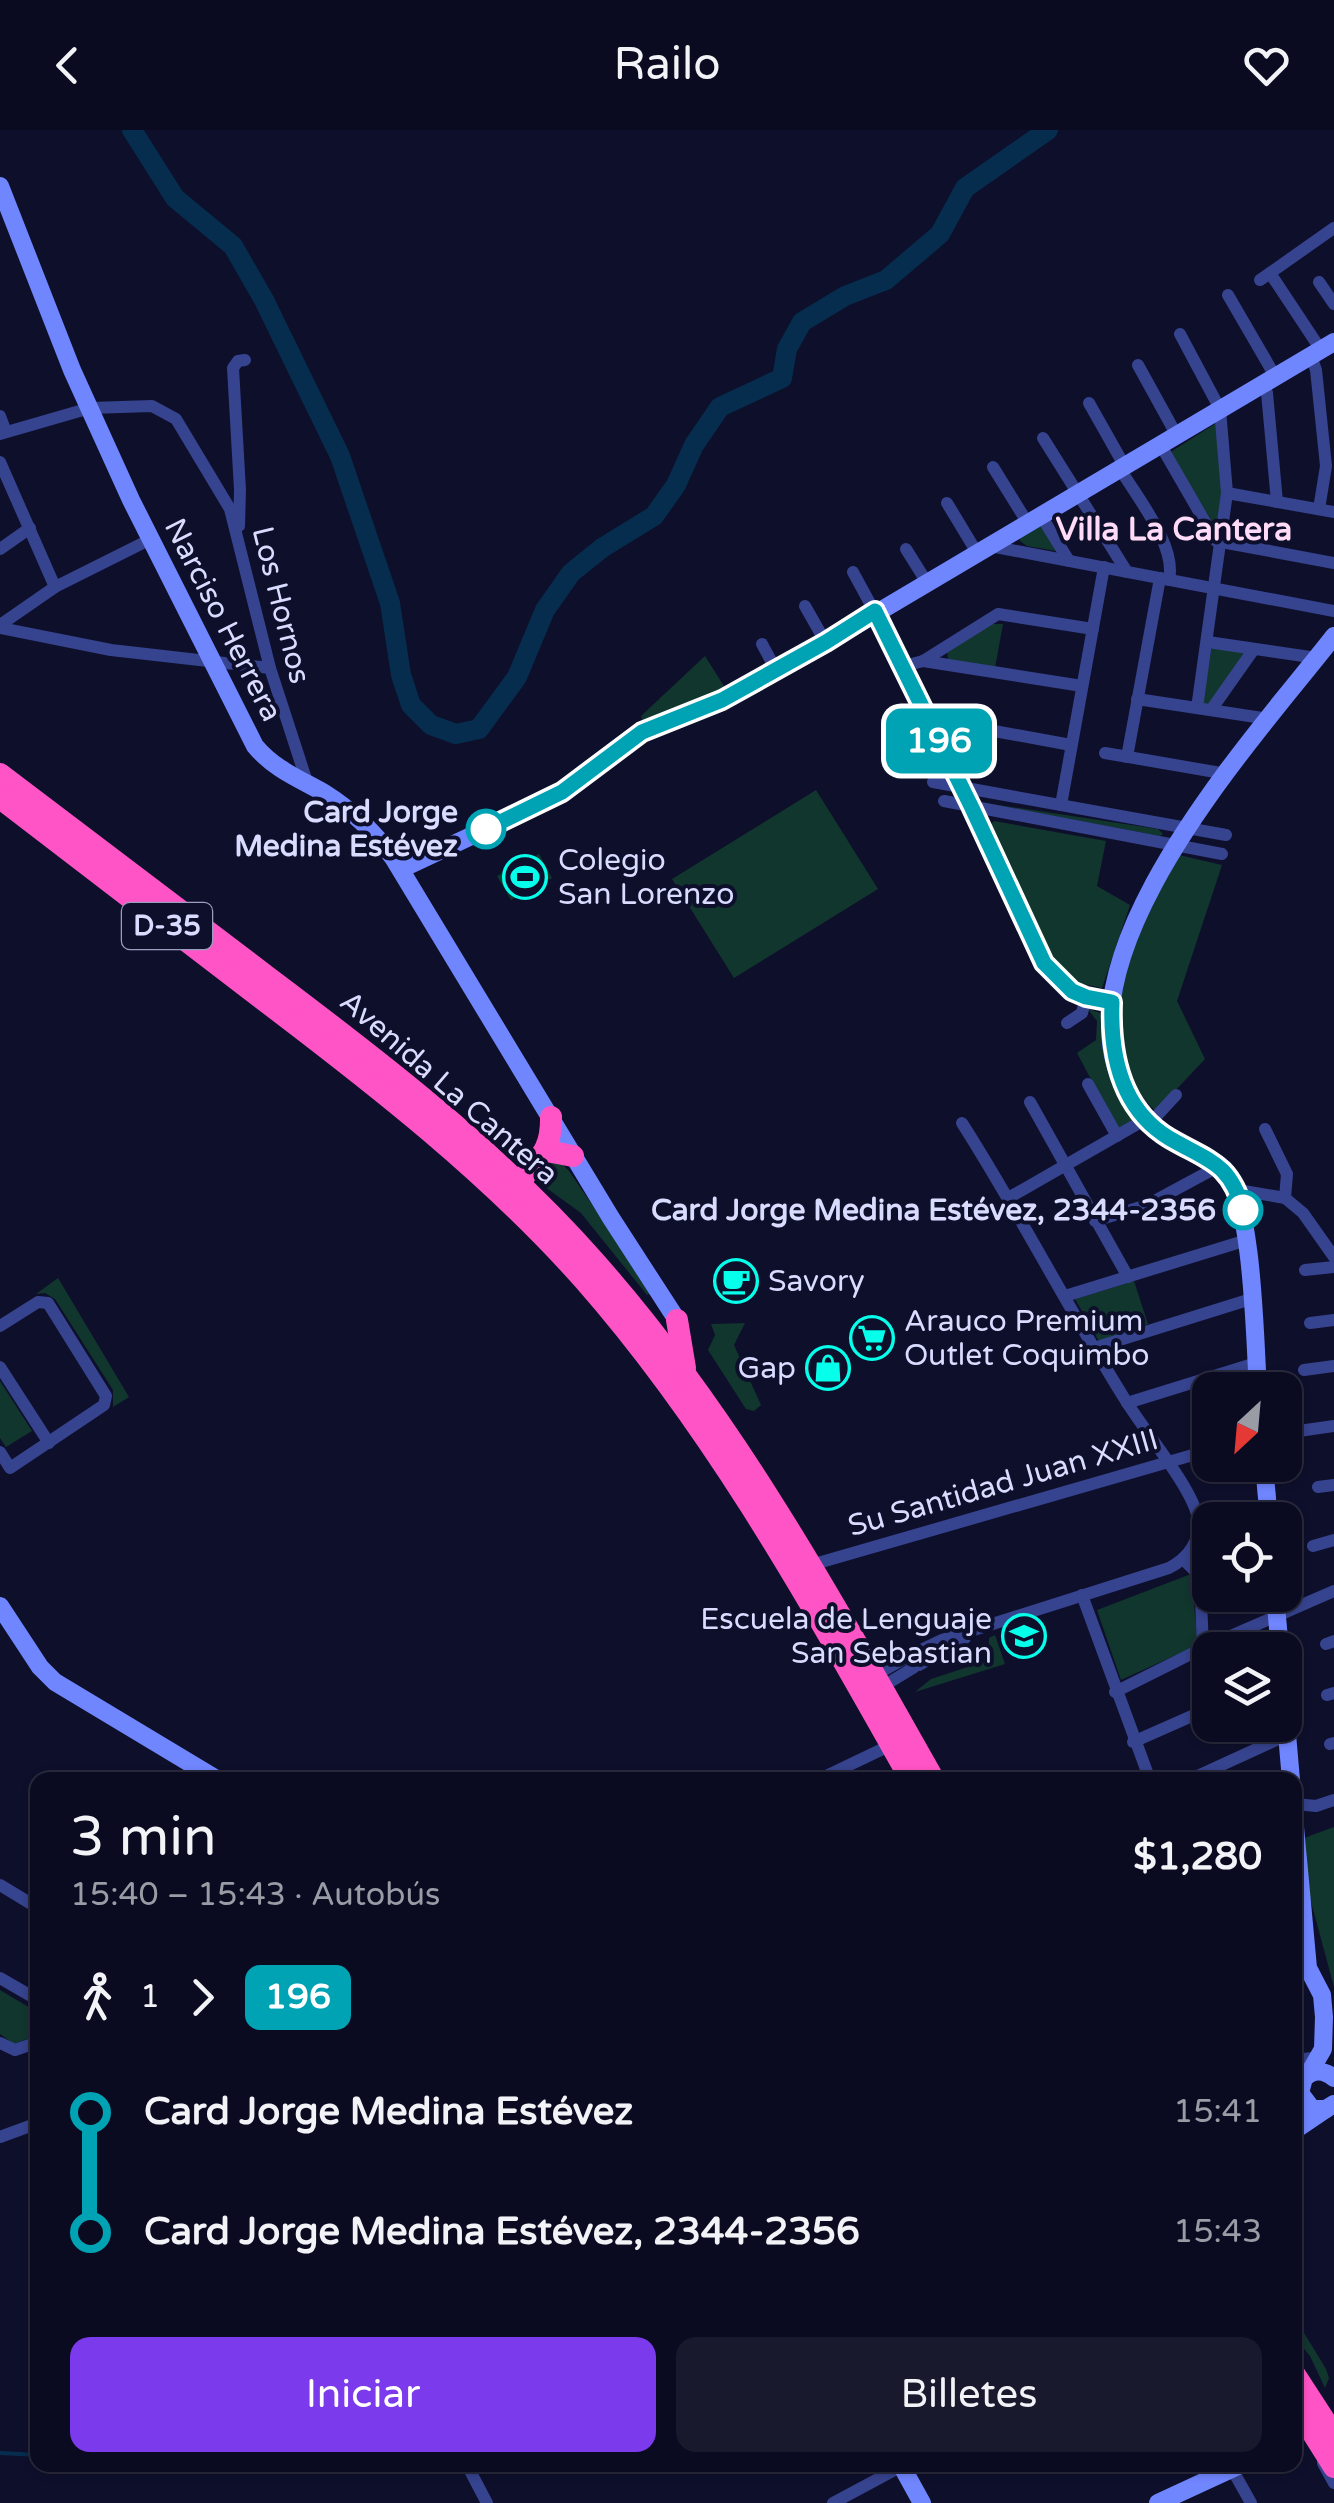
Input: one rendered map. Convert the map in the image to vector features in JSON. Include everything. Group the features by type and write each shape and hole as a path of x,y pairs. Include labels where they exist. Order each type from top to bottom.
{"highway":[{"name":"Avenida La Cantera","path":"0,774 388,1069 514,1193"},
{"name":"Avenida La Cantera","path":"0,798 514,1193 595,1262 928,1772"},
{"path":"514,1193 547,1152 552,1117"},
{"path":"547,1152 573,1156"},
{"path":"652,1348 674,1332 676,1320"},
{"path":"676,1320 687,1377"},
{"name":"Avenida La Cantera","path":"652,1348 687,1377 750,1466 811,1565 906,1772"},
{"path":"1306,2406 1317,2421 1334,2467"}],"street":[{"name":"Narciso Herrera","path":"0,186 90,408 255,746 276,767 356,816 401,869 676,1320"},
{"path":"1322,349 1265,276 1334,228"},
{"path":"1319,282 1334,304"},
{"path":"1228,295 1269,380 1277,502"},
{"path":"1180,334 1220,409 1227,493 1208,642 1204,709"},
{"path":"401,869 552,798 642,732 722,700 826,642 1322,349"},
{"path":"1227,493 1327,511 1330,467 1316,370 1322,349"},
{"path":"239,533 233,368 245,360"},
{"path":"1138,365 1216,540 1334,564"},
{"path":"1089,404 1168,551 1171,568 1164,579 1127,756"},
{"name":"Los Hornos","path":"90,408 145,406 171,415 230,510 239,533 270,668 308,785"},
{"path":"0,416 3,433 90,408"},
{"path":"1042,438 1127,572"},
{"path":"0,462 55,588"},
{"path":"993,467 1069,561"},
{"path":"946,503 982,548 1334,611"},
{"path":"0,549 30,528"},
{"path":"151,539 55,588 7,618 0,627 111,650 270,668"},
{"path":"906,549 926,580"},
{"path":"1060,805 1104,568"},
{"path":"853,572 904,666 1044,963 1065,987 1086,997 1112,1002"},
{"path":"806,606 826,642"},
{"path":"904,666 924,661 998,614 1093,630"},
{"path":"1257,1372 1238,1190 1221,1166 1148,1121 1121,1080 1113,1045 1112,1002 1140,914 1174,846 1334,636"},
{"path":"1208,642 1317,658"},
{"path":"762,644 776,670"},
{"path":"1204,709 1254,649"},
{"path":"924,661 1082,686"},
{"path":"1137,699 1269,719"},
{"path":"929,719 1071,744"},
{"path":"1105,753 1227,774"},
{"path":"933,782 1226,836"},
{"path":"944,801 1222,854"},
{"path":"1067,1023 1082,1013 1086,997"},
{"path":"1088,1084 1118,1136"},
{"path":"1010,1197 1148,1121 1176,1095"},
{"path":"1030,1102 1128,1277"},
{"path":"869,1686 980,1630 1169,1568 1183,1560 1195,1541 1198,1520 1194,1506 1127,1403 1010,1197 962,1123"},
{"path":"1265,1129 1287,1174 1285,1198"},
{"path":"1095,1221 1147,1205 1221,1166"},
{"path":"1238,1190 1285,1198 1304,1213 1334,1257"},
{"path":"1065,1296 1246,1240"},
{"path":"1305,1270 1334,1267"},
{"path":"1094,1348 1251,1299"},
{"path":"0,1326 38,1302 48,1303 105,1392 104,1406 49,1443 3,1462"},
{"path":"1310,1323 1334,1320"},
{"path":"1127,1403 1256,1364"},
{"path":"0,1366 49,1443"},
{"path":"1304,1370 1334,1366"},
{"path":"1302,1431 1334,1426"},
{"name":"Su Santidad Juan XXIII","path":"811,1565 1192,1455"},
{"path":"1318,1487 1334,1485"},
{"path":"1314,1546 1334,1540"},
{"path":"1183,1560 1200,1576 1202,1632"},
{"path":"1302,1599 1334,1591"},
{"path":"1082,1596 1146,1772"},
{"path":"1230,1632 1264,1612"},
{"path":"3,1618 55,1682 205,1772"},
{"path":"1115,1692 1192,1654"},
{"path":"1133,1742 1192,1716"},
{"path":"1207,1772 1274,1742"},
{"path":"1288,1742 1290,1772"},
{"path":"835,1772 891,1745"},
{"path":"1302,1805 1316,1806 1334,1800"},
{"path":"0,1885 30,1903"},
{"path":"1302,1913 1308,1968 1322,1995 1327,2067"},
{"path":"0,1978 30,1995"},
{"path":"0,2043 15,2050 30,2045"},
{"path":"1302,2062 1327,2067"},
{"path":"1302,2082 1327,2067"},
{"path":"1302,2096 1312,2109 1330,2106"},
{"path":"1302,2125 1330,2106"},
{"path":"0,2137 30,2126"},
{"path":"1321,2433 1319,2454 1334,2483"},
{"path":"471,2472 487,2503"},
{"path":"832,2503 890,2472"},
{"path":"904,2472 922,2503"},
{"path":"1158,2503 1225,2472"},
{"path":"1238,2472 1251,2503"}],"green space":[{"path":"1218,422 1222,500 1216,528 1169,453"},
{"path":"1041,524 1056,551 1020,541 1020,536"},
{"path":"988,624 1003,624 995,668 948,659 947,651"},
{"path":"1212,646 1247,652 1209,706 1202,705"},
{"path":"705,656 727,691 643,723 641,716"},
{"path":"816,790 878,889 734,978 672,879"},
{"path":"979,802 1158,829 1163,834 1160,836"},
{"path":"994,821 1106,841 1097,886 1130,905 1102,988 1078,983 1053,963 989,826"},
{"name":"Colegio San Lorenzo","path":"539,854 552,878 511,900 497,876"},
{"path":"1179,855 1222,865 1177,1001 1205,1059 1156,1111 1143,1097 1128,1066 1120,1009 1130,956"},
{"path":"1087,1008 1100,1013 1137,1120 1118,1130 1077,1053 1096,1040 1097,1021"},
{"path":"553,1155 569,1171 653,1293 647,1295 581,1213 530,1176"},
{"path":"58,1278 129,1397 113,1407 113,1390 55,1299 45,1293 36,1294"},
{"path":"1134,1281 1148,1324 1100,1343 1075,1299"},
{"path":"745,1323 734,1345 761,1405 754,1411 746,1409 708,1350 715,1335 711,1324"},
{"path":"0,1381 32,1431 6,1447 0,1438"},
{"path":"1191,1574 1197,1632 1192,1632 1192,1648 1121,1680 1097,1610"},
{"path":"995,1635 1005,1664 915,1692 931,1679 989,1660 989,1638"},
{"path":"1334,1827 1334,1987 1310,1898 1304,1838"},
{"path":"0,1990 30,2008 30,2038 14,2044 0,2034"},
{"path":"1302,2330 1326,2369 1329,2378 1325,2388 1302,2346"}],"waterway":[{"path":"132,130 175,198 233,246 264,300 340,456 390,603 401,675 411,705 431,725 456,734 479,729 517,677 545,610 571,573 602,548 654,516 720,407 782,378 787,349 802,322 845,296 886,280 940,234 965,188 1048,130"},
{"path":"0,2453 30,2455"}],"bus line":[{"name":"196","path":"486,829 562,792 642,732 722,700 875,611 1048,970 1072,991 1112,1002 1115,1057 1129,1096 1158,1130 1221,1166 1238,1190 1243,1210"}],"place":[{"name":"Card Jorge Medina Estévez","path":"486,829"},
{"name":"Colegio San Lorenzo","path":"525,877"},
{"name":"Card Jorge Medina Estévez, 2344-2356","path":"1243,1210"},
{"name":"Savory","path":"736,1281"},
{"name":"Arauco Premium Outlet Coquimbo","path":"872,1338"},
{"name":"Gap","path":"828,1368"},
{"name":"Escuela de Lenguaje San Sebastian","path":"1024,1636"}],"district":[{"name":"Villa La Cantera","path":"1174,530"}]}
